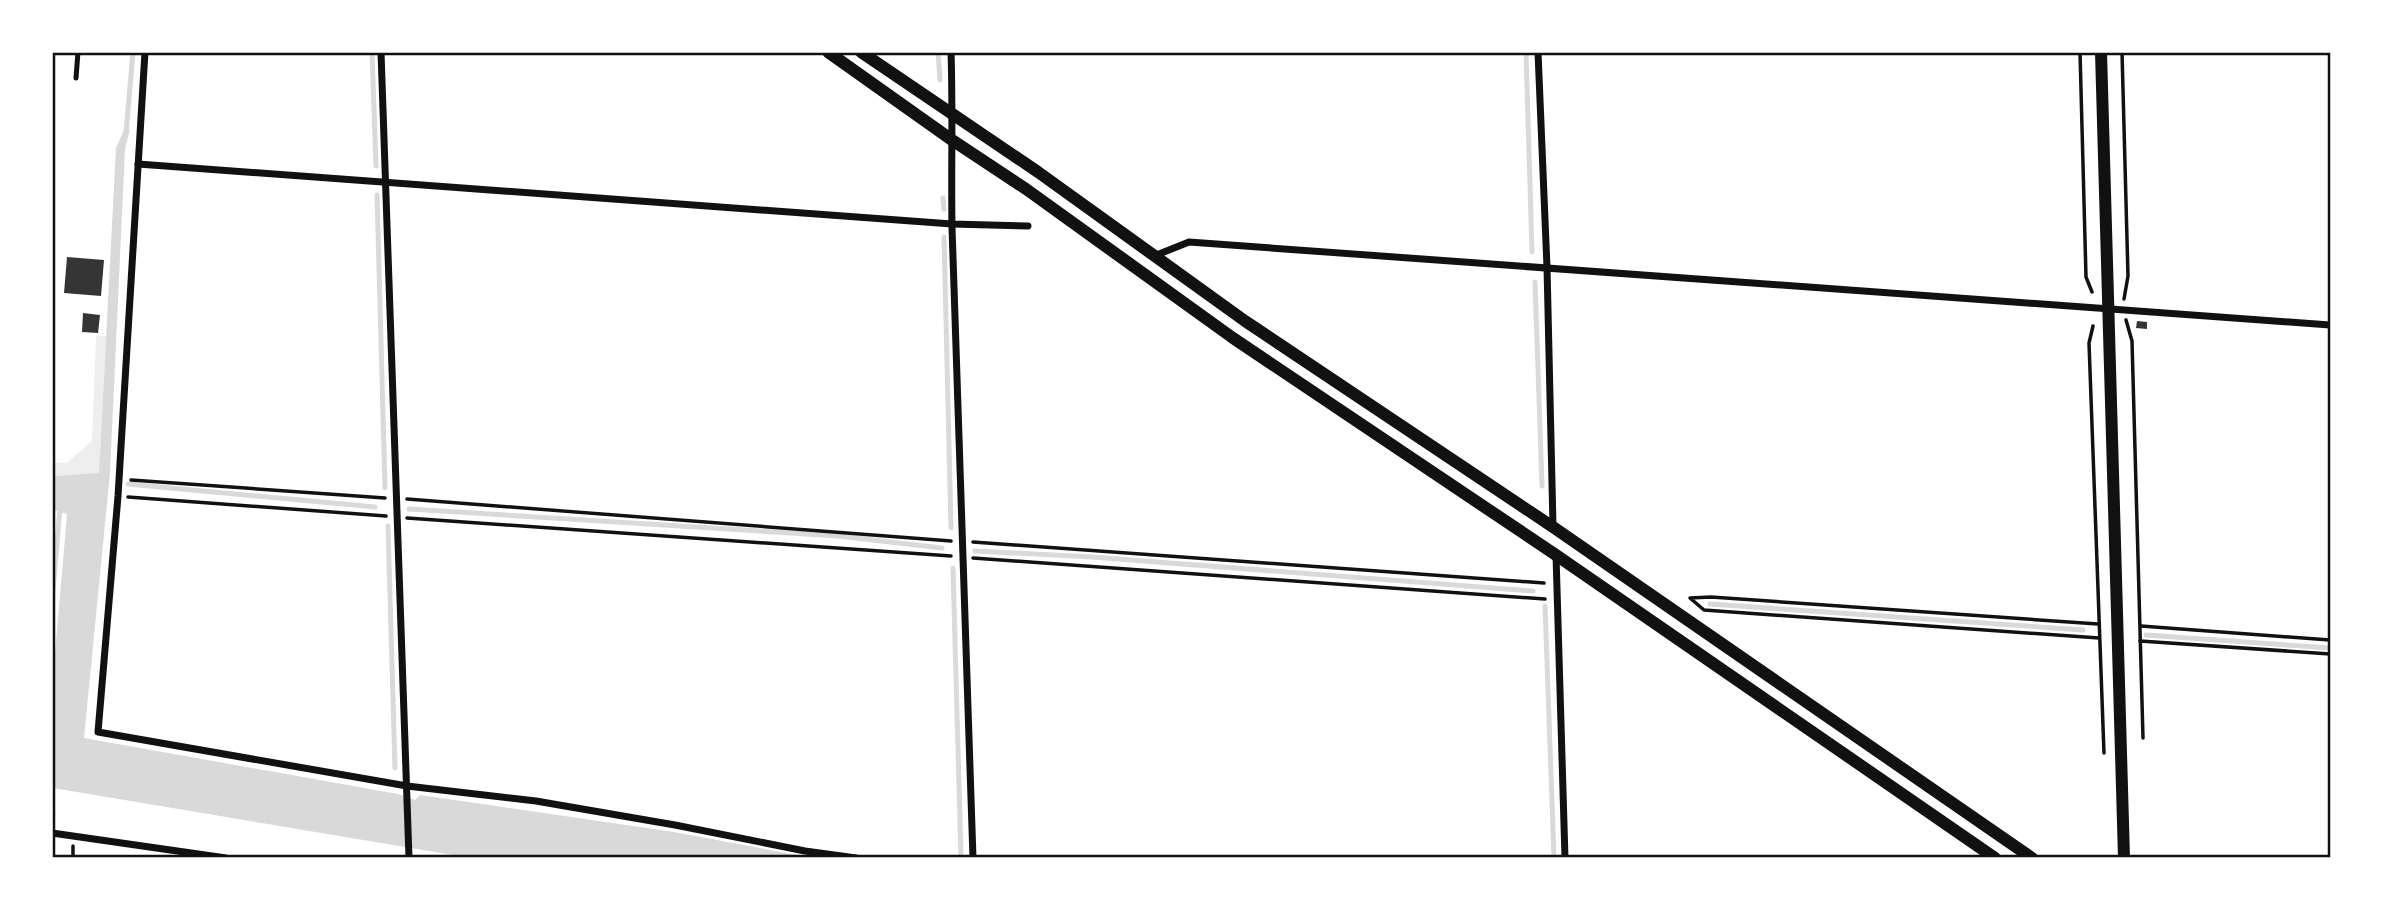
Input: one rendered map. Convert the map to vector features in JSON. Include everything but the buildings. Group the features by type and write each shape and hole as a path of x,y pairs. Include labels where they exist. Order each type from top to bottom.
{"street":[{"path":"145,52 118,496 98,732 407,786 536,801 856,858"},
{"path":"381,52 409,854"},
{"path":"828,52 1026,189 1233,338 1556,555 1995,858"},
{"path":"861,52 1038,172 1245,321 1553,527 2032,858"},
{"path":"951,52 954,116 952,224 961,557 973,858"},
{"path":"1538,52 1547,267 1553,527"},
{"path":"2101,52 2124,858"},
{"path":"138,164 952,224 1028,226"},
{"path":"1154,256 1189,242 2330,326"},
{"path":"1556,555 1566,858"},
{"path":"52,833 226,858"}],"lane":[{"path":"76,78 78,52"}],"path":[{"path":"2080,52 2086,277 2132,341 2143,738"},
{"path":"2104,753 2089,343 2128,276 2122,52"},
{"path":"119,479 1557,584"},
{"path":"118,496 1557,600"},
{"path":"2098,624 1711,597 1690,598 1704,610 2099,638"},
{"path":"2140,626 2330,640"},
{"path":"2140,641 2330,654"}],"shaded area":[{"path":"125,128 130,129 125,149 110,473 84,738 398,794 415,800 420,795 674,832 808,857 465,857 53,788 53,677 67,514 53,510 54,476 99,473 116,148"},
{"path":"96,336 106,336 99,474 54,476 53,492 53,462 67,463 92,441"}],"waterway":[{"path":"126,133 133,52"},
{"path":"372,52 376,166"},
{"path":"938,52 940,80"},
{"path":"1526,52 1532,252"},
{"path":"377,195 385,488"},
{"path":"943,198 944,209"},
{"path":"944,237 951,528"},
{"path":"1535,282 1542,486"},
{"path":"128,484 375,507"},
{"path":"52,603 62,506"},
{"path":"409,509 838,536 942,548"},
{"path":"388,526 395,768"},
{"path":"975,551 1092,557 1533,591"},
{"path":"953,568 961,857"},
{"path":"1710,604 2083,630"},
{"path":"1545,606 1554,858"},
{"path":"2146,635 2330,648"}]}
